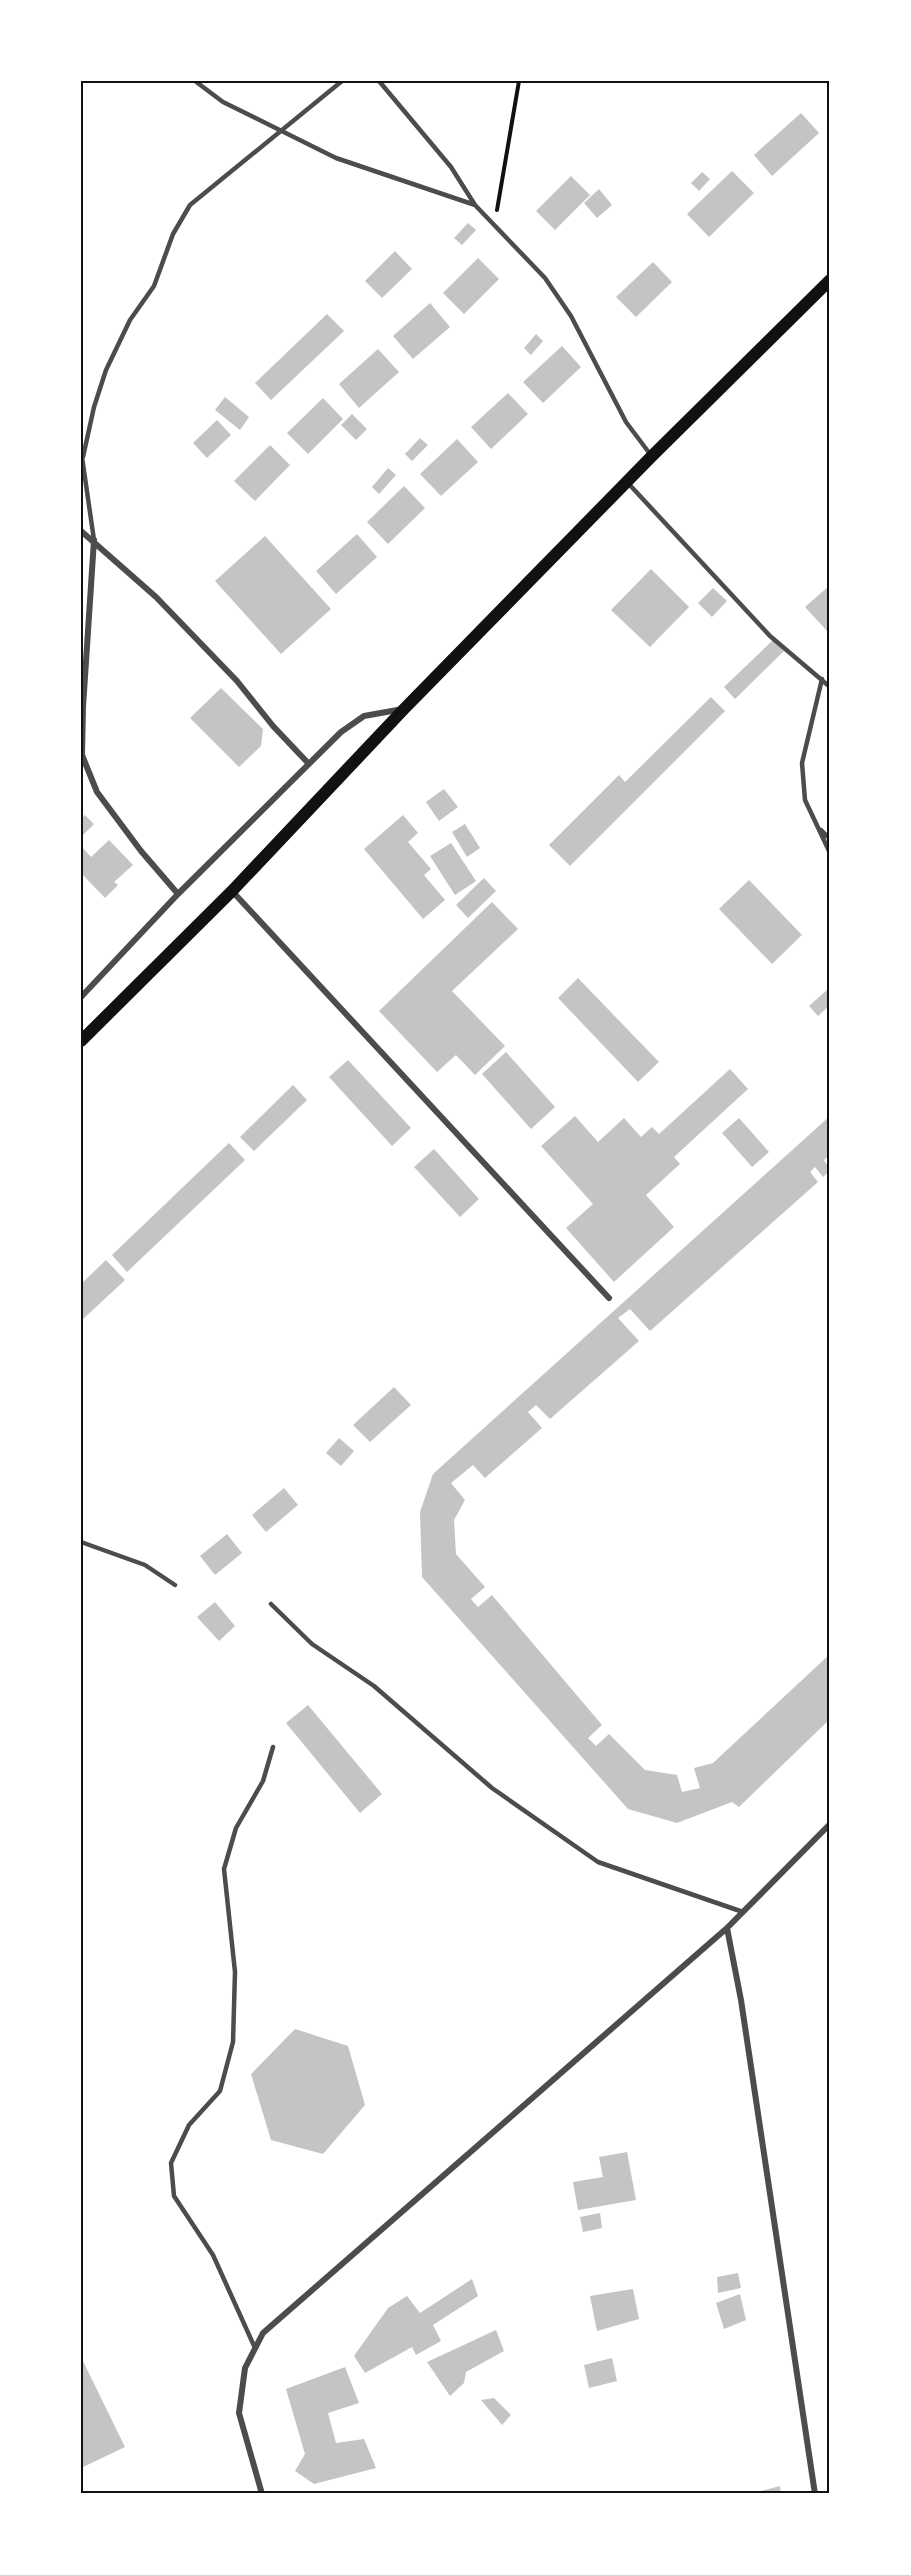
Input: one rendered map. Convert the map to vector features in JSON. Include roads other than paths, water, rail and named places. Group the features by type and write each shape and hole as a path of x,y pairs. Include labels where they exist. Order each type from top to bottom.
{"main road":[{"path":"81,1041 232,891 404,709 652,456 830,280"}],"street":[{"path":"81,531 94,540 156,597 237,681 273,726 309,764"},
{"path":"94,540 83,696 82,755 97,792 141,851 178,894"},
{"path":"81,998 178,894 341,732 364,716 404,709"},
{"path":"232,891 609,1298"},
{"path":"262,2494 239,2413 245,2368 263,2332 727,1928 830,1824"},
{"path":"727,1928 741,2000 815,2494"}],"lane":[{"path":"195,81 223,102 284,130 336,158 475,205"},
{"path":"83,457 94,407 106,370 130,320 154,286 172,234 190,205 342,81"},
{"path":"379,81 451,167 475,205 545,278 571,316 626,422 652,456"},
{"path":"81,450 94,540"},
{"path":"627,482 770,636 830,687"},
{"path":"822,679 802,763 805,800 830,853"},
{"path":"819,828 830,839"},
{"path":"81,1542 145,1565 175,1585"},
{"path":"271,1604 312,1644 375,1686 492,1788 598,1862 744,1912"},
{"path":"255,2348 213,2255 174,2196 171,2163 189,2125 220,2091 233,2042 235,1972 224,1869 236,1828 263,1781 273,1747"}]}
